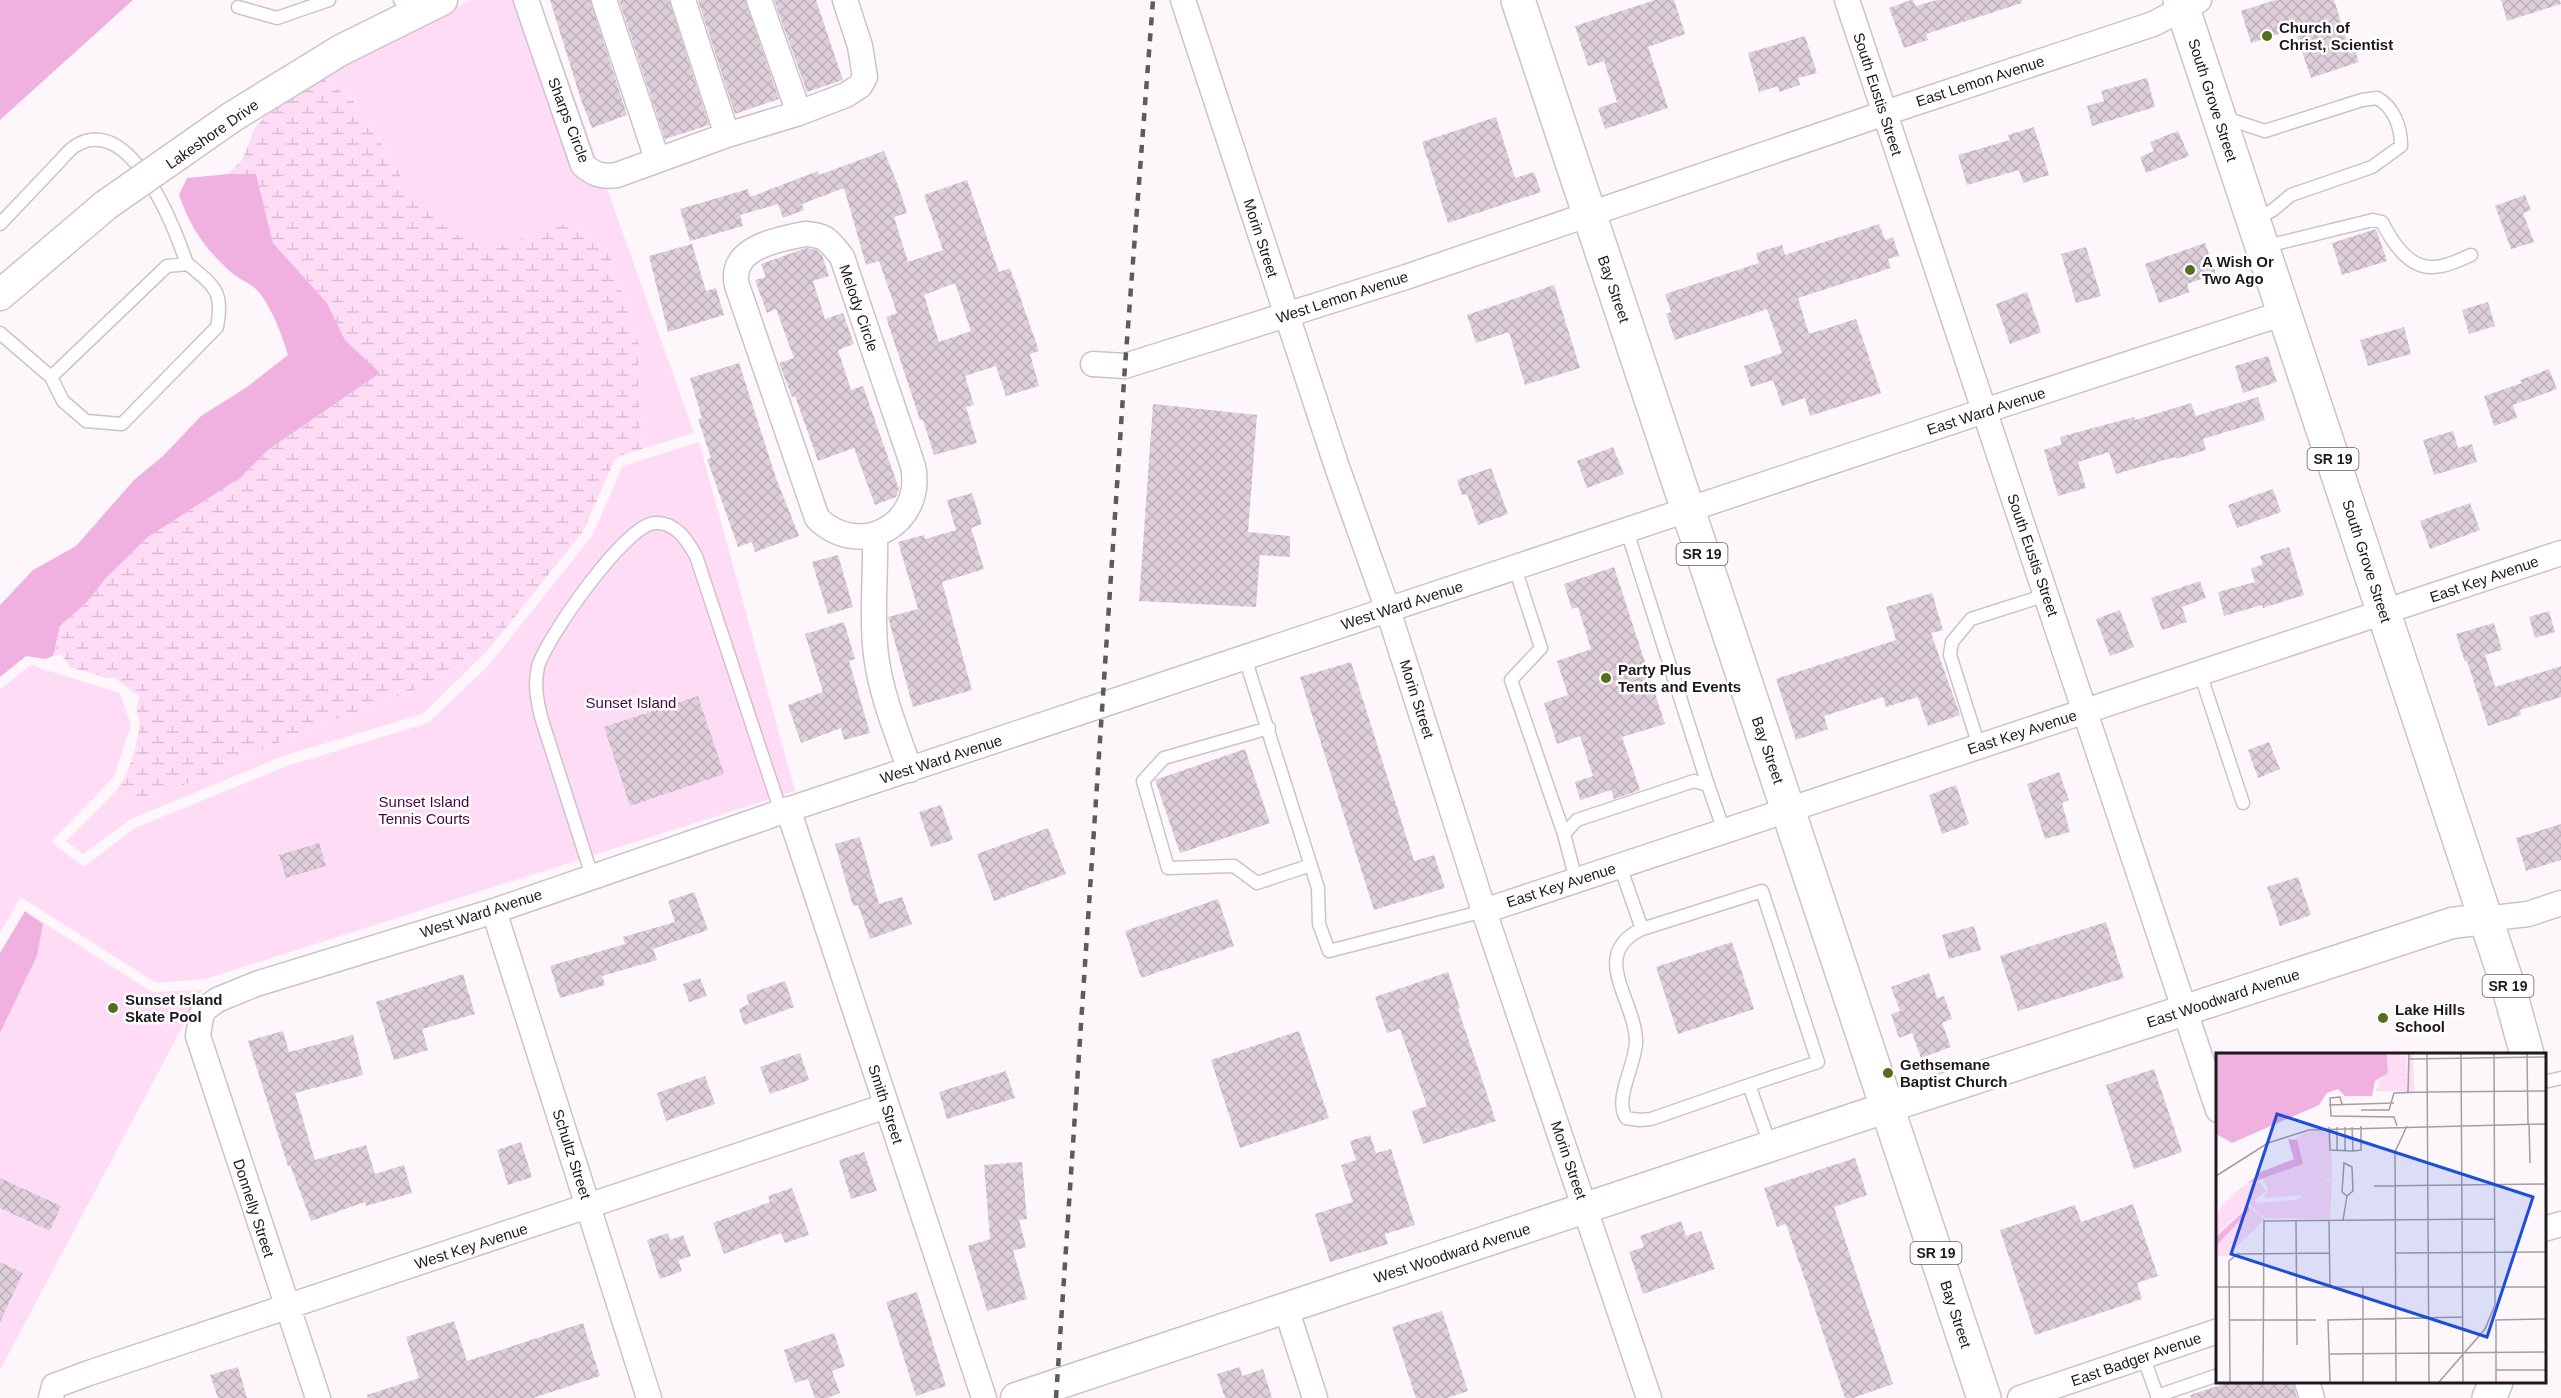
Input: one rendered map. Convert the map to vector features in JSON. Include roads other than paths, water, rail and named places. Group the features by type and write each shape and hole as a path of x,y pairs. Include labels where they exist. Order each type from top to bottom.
{"main road":[{"name":"Bay Street","path":"1518,0 1984,1398"},
{"name":"South Grove Street","path":"2187,3 2218,116 2486,919 2527,1053"},
{"path":"2488,1398 2496,1383"}],"street":[{"name":"Lakeshore Drive","path":"0,295 106,205 232,117 405,8 442,0"},
{"name":"Sharps Circle","path":"526,0 583,165 592,174 602,177 617,175 657,159 799,113 846,95 860,87 865,77 860,46 845,0"},
{"path":"604,0 657,159"},
{"path":"683,0 728,135"},
{"path":"759,0 799,113"},
{"name":"Morin Street","path":"1183,0 1337,467 1388,610 1484,911 1648,1398"},
{"name":"South Eustis Street","path":"1847,0 2216,1107"},
{"name":"East Lemon Avenue","path":"1588,213 2153,24 2187,3"},
{"name":"West Lemon Avenue","path":"1093,364 1125,366 1406,277 1588,213"},
{"name":"Melody Circle","path":"805,234 820,235 827,239 842,257 915,476 914,493 908,509 898,521 875,536 841,534 829,530 817,518 738,287 736,278 739,264 747,253 753,250 787,238 805,234"},
{"name":"East Ward Avenue","path":"1688,511 2284,313"},
{"name":"West Ward Avenue","path":"201,1016 205,1009 217,1000 256,984 494,910 1688,511"},
{"path":"875,536 876,577 873,625 876,658 884,695 910,770"},
{"name":"East Key Avenue","path":"1484,911 2561,553"},
{"name":"Smith Street","path":"785,811 984,1398"},
{"name":"East Woodward Avenue","path":"1888,1107 2452,923 2528,914 2561,903"},
{"name":"Schultz Street","path":"494,910 589,1207 643,1396"},
{"name":"Donnelly Street","path":"201,1016 198,1036 318,1398"},
{"name":"West Key Avenue","path":"53,1392 288,1307 886,1106"},
{"name":"West Woodward Avenue","path":"1016,1398 1888,1107"},
{"path":"2546,1228 2561,1224"},
{"path":"1286,1308 1315,1398"},
{"name":"East Badger Avenue","path":"2020,1398 2060,1391 2144,1356 2216,1331"},
{"path":"2307,1383 2312,1398"}],"lane":[{"path":"238,7 277,18 329,0"},
{"path":"2218,116 2265,131 2362,100 2377,98 2390,108 2401,132 2401,146 2372,167 2291,195 2273,210 2258,234"},
{"path":"0,224 76,145 99,138 119,145 154,188 174,225 187,264 213,285 221,307 217,327 122,424 86,421 63,401 51,376 0,333"},
{"path":"2258,234 2373,220 2382,222 2401,252 2428,267 2443,266 2471,255"},
{"path":"51,376 167,266 187,264"},
{"path":"592,876 537,699 537,670 550,641 574,603 627,539 643,527 655,523 671,527 685,536 696,556 785,811"},
{"path":"1627,531 1724,831"},
{"path":"1515,568 1541,648 1511,680 1564,834 1576,880"},
{"path":"1979,746 1950,656 1952,642 1971,619 2046,595"},
{"path":"1245,658 1318,888 1319,924 1329,951 1484,911"},
{"path":"2199,673 2243,803"},
{"path":"1269,728 1164,758 1143,781 1168,868 1234,866 1257,883 1311,865"},
{"path":"1564,834 1577,820 1694,781 1708,785"},
{"path":"1620,866 1642,929"},
{"path":"1762,891 1818,1062 1651,1119 1626,1118 1622,1098 1632,1065 1636,1041 1616,960 1622,942 1642,929 1762,891"},
{"path":"2546,1082 2561,1078"},
{"path":"1749,1085 1771,1147"},
{"path":"2144,1356 2157,1397 2216,1375"}],"railway":[{"path":"1056,1398 1125,366 1153,0"}],"place":[{"name":"Church of Christ, Scientist","path":"2267,36"},
{"name":"A Wish Or Two Ago","path":"2190,270"},
{"name":"Party Plus Tents and Events","path":"1606,678"},
{"name":"Sunset Island Skate Pool","path":"113,1008"},
{"name":"Lake Hills School","path":"2383,1018"},
{"name":"Gethsemane Baptist Church","path":"1888,1073"}],"park label":[{"name":"Sunset Island","path":"631,702"},
{"name":"Sunset Island Tennis Courts","path":"424,810"}]}
